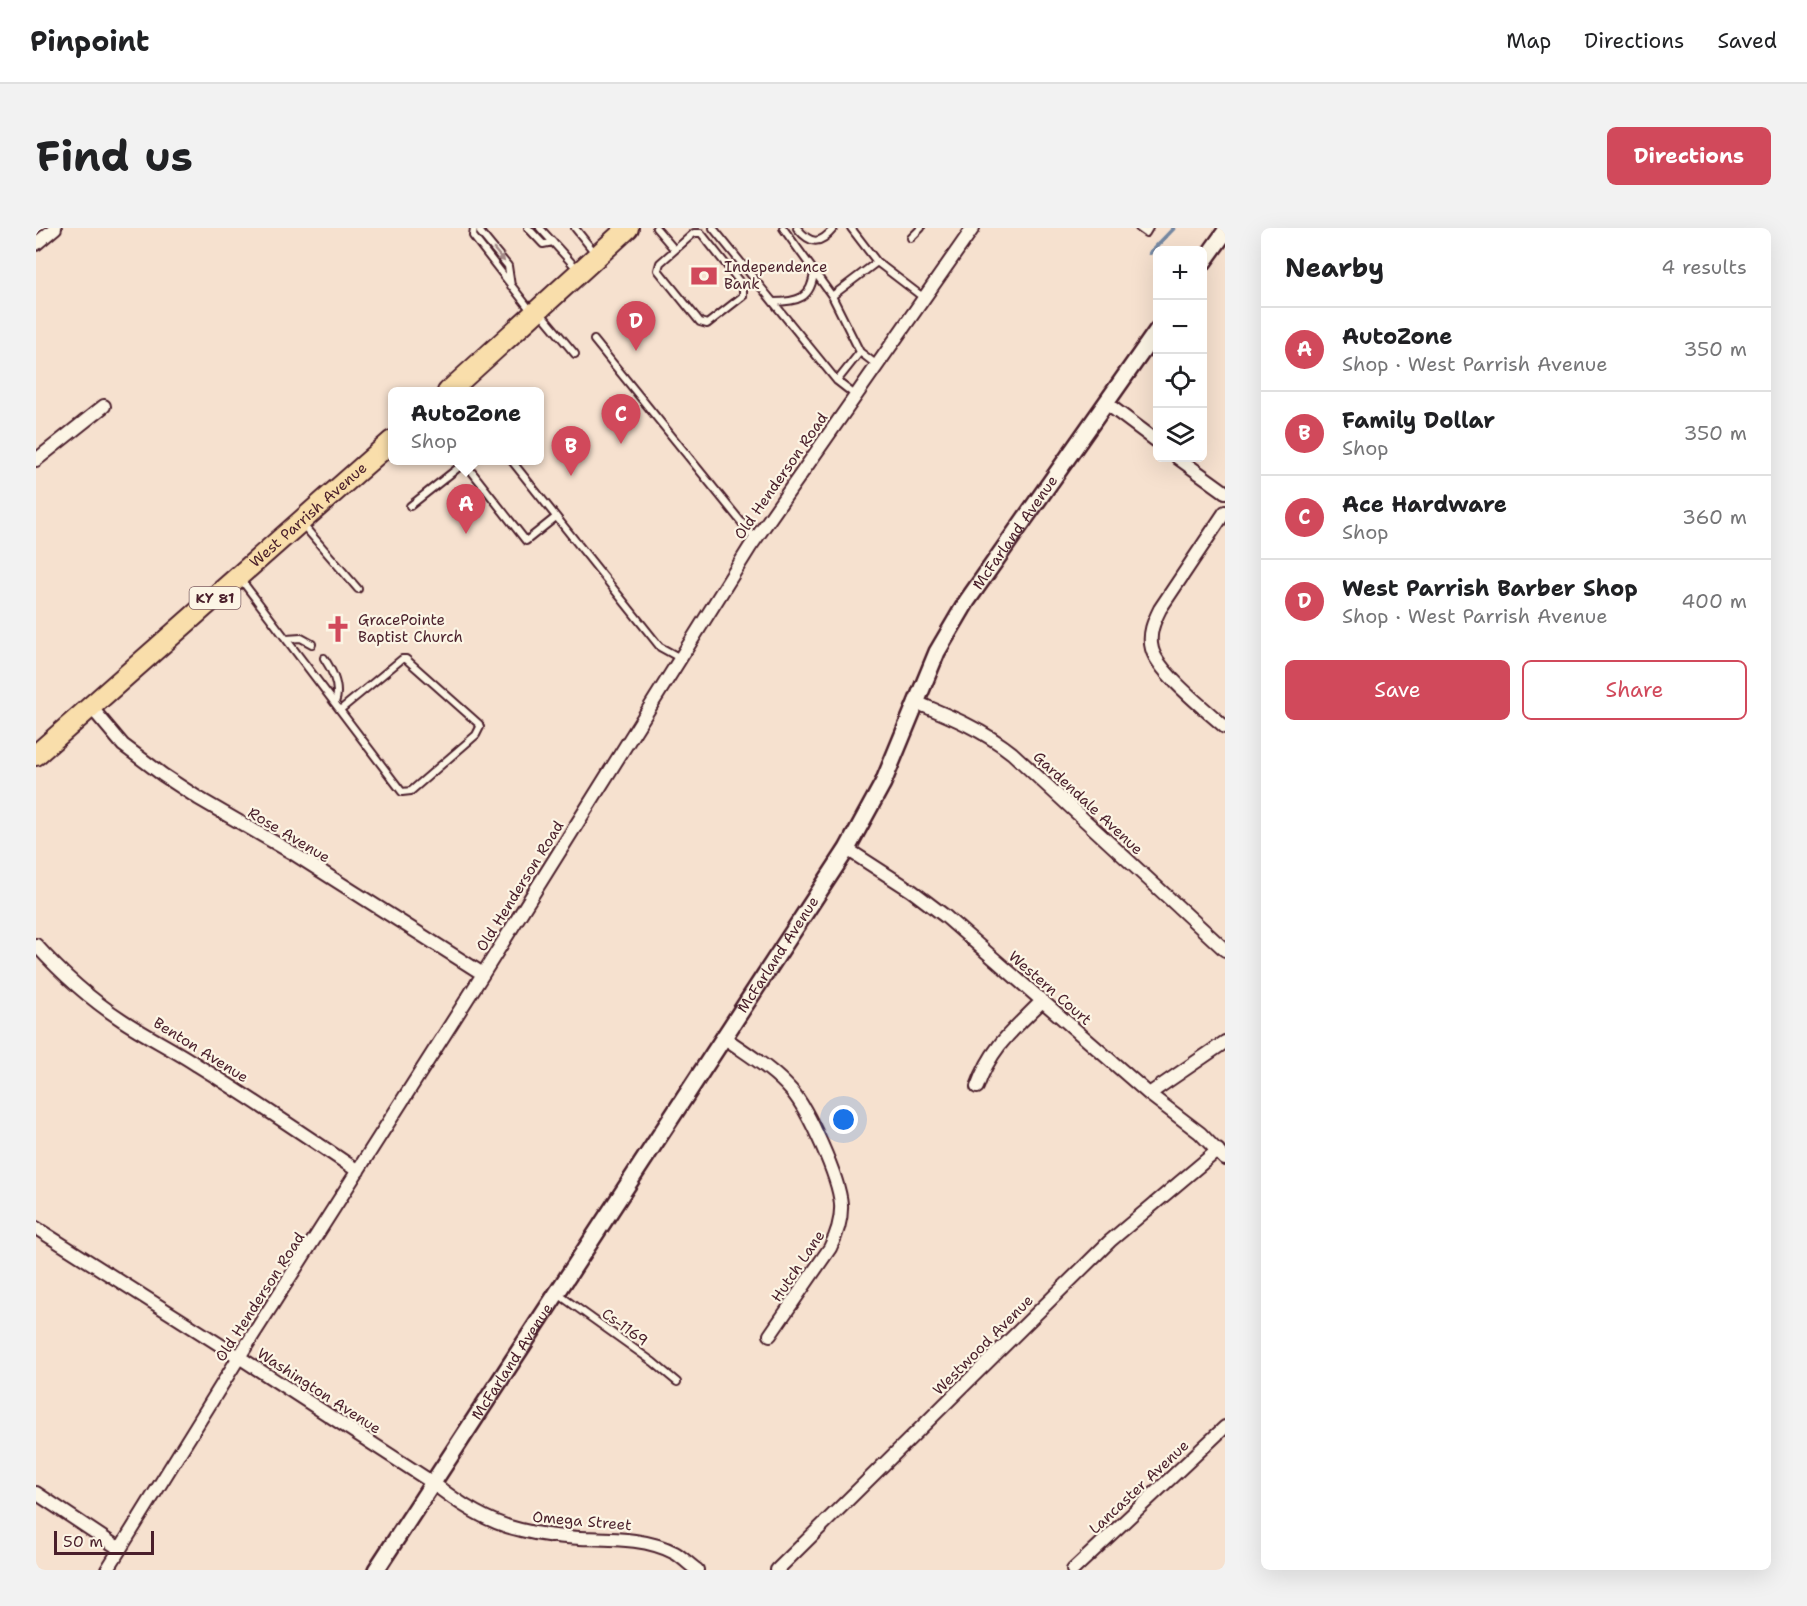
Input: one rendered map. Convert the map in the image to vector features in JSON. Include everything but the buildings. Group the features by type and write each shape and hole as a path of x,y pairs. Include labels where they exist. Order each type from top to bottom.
{"main road":[{"path":"455,387 628,228"},
{"name":"West Parrish Avenue","path":"36,755 388,445"}],"street":[{"path":"36,244 56,228"},
{"name":"Old Henderson Road","path":"107,1570 756,539 973,228"},
{"path":"1207,258 1225,232"},
{"name":"McFarland Avenue","path":"376,1570 847,849 883,783 937,652 967,601 1153,336"},
{"path":"1106,403 1153,438"},
{"path":"36,460 104,406"},
{"path":"1184,462 1225,492"},
{"path":"1225,512 1160,609 1153,622 1150,636 1152,650 1159,663 1225,727"},
{"name":"Gardendale Avenue","path":"915,702 971,725 1012,753 1225,950"},
{"name":"Rose Avenue","path":"91,707 123,745 163,775 291,852 483,974"},
{"name":"Western Court","path":"847,849 912,891 945,916 1041,1002 1149,1095 1200,1133 1221,1154"},
{"name":"Benton Avenue","path":"36,945 61,972 123,1020 279,1117 358,1171"},
{"path":"976,1087 984,1067 998,1046 1041,1002"},
{"name":"Hutch Lane","path":"725,1038 780,1079 801,1102 830,1164 839,1191 841,1219 837,1234 830,1248 770,1335"},
{"path":"1149,1095 1225,1042"},
{"name":"Westwood Avenue","path":"777,1570 1110,1241 1221,1154"},
{"name":"Washington Avenue","path":"36,1228 433,1483"},
{"name":"Lancaster Avenue","path":"1075,1569 1225,1427"},
{"name":"Omega Street","path":"433,1483 450,1497 493,1522 522,1531 628,1540 652,1545 674,1553 697,1570"},
{"path":"36,1493 120,1549"}],"lane":[{"path":"474,228 473,236 511,286 575,354"},
{"path":"481,228 480,232 508,266 511,286"},
{"path":"528,228 543,244 553,242"},
{"path":"540,228 579,272"},
{"path":"585,228 577,231 597,255"},
{"path":"656,228 674,249"},
{"path":"713,228 837,381 855,395"},
{"path":"783,228 832,296 860,352 877,365"},
{"path":"797,228 804,237 811,241 819,241 834,228"},
{"path":"851,228 877,262 924,298"},
{"path":"911,238 921,228"},
{"path":"1139,228 1146,233 1149,228"},
{"path":"694,233 701,233 743,286 743,296 707,324 700,322 658,270 660,263 674,249 694,233"},
{"path":"832,296 877,262"},
{"path":"773,302 791,302 802,297 811,286 814,271"},
{"path":"594,340 756,539"},
{"path":"837,381 860,352"},
{"path":"410,506 462,465"},
{"path":"468,465 526,542 556,517"},
{"path":"515,465 660,647 680,659"},
{"path":"301,523 358,590"},
{"path":"239,577 402,792 411,790 476,735 480,728 479,724 406,659 402,659 340,710"},
{"path":"286,639 301,638 312,644"},
{"path":"324,658 337,691 335,703"},
{"name":"Cs-1169","path":"558,1294 653,1362 677,1382"}],"waterway":[{"path":"1150,253 1174,228"}],"place":[{"name":"Independence Bank","path":"704,276"},
{"name":"West Parrish Barber Shop","path":"636,351"},
{"name":"Ace Hardware","path":"621,444"},
{"name":"Family Dollar","path":"571,476"},
{"name":"AutoZone","path":"466,534"},
{"name":"GracePointe Baptist Church","path":"338,629"}]}
